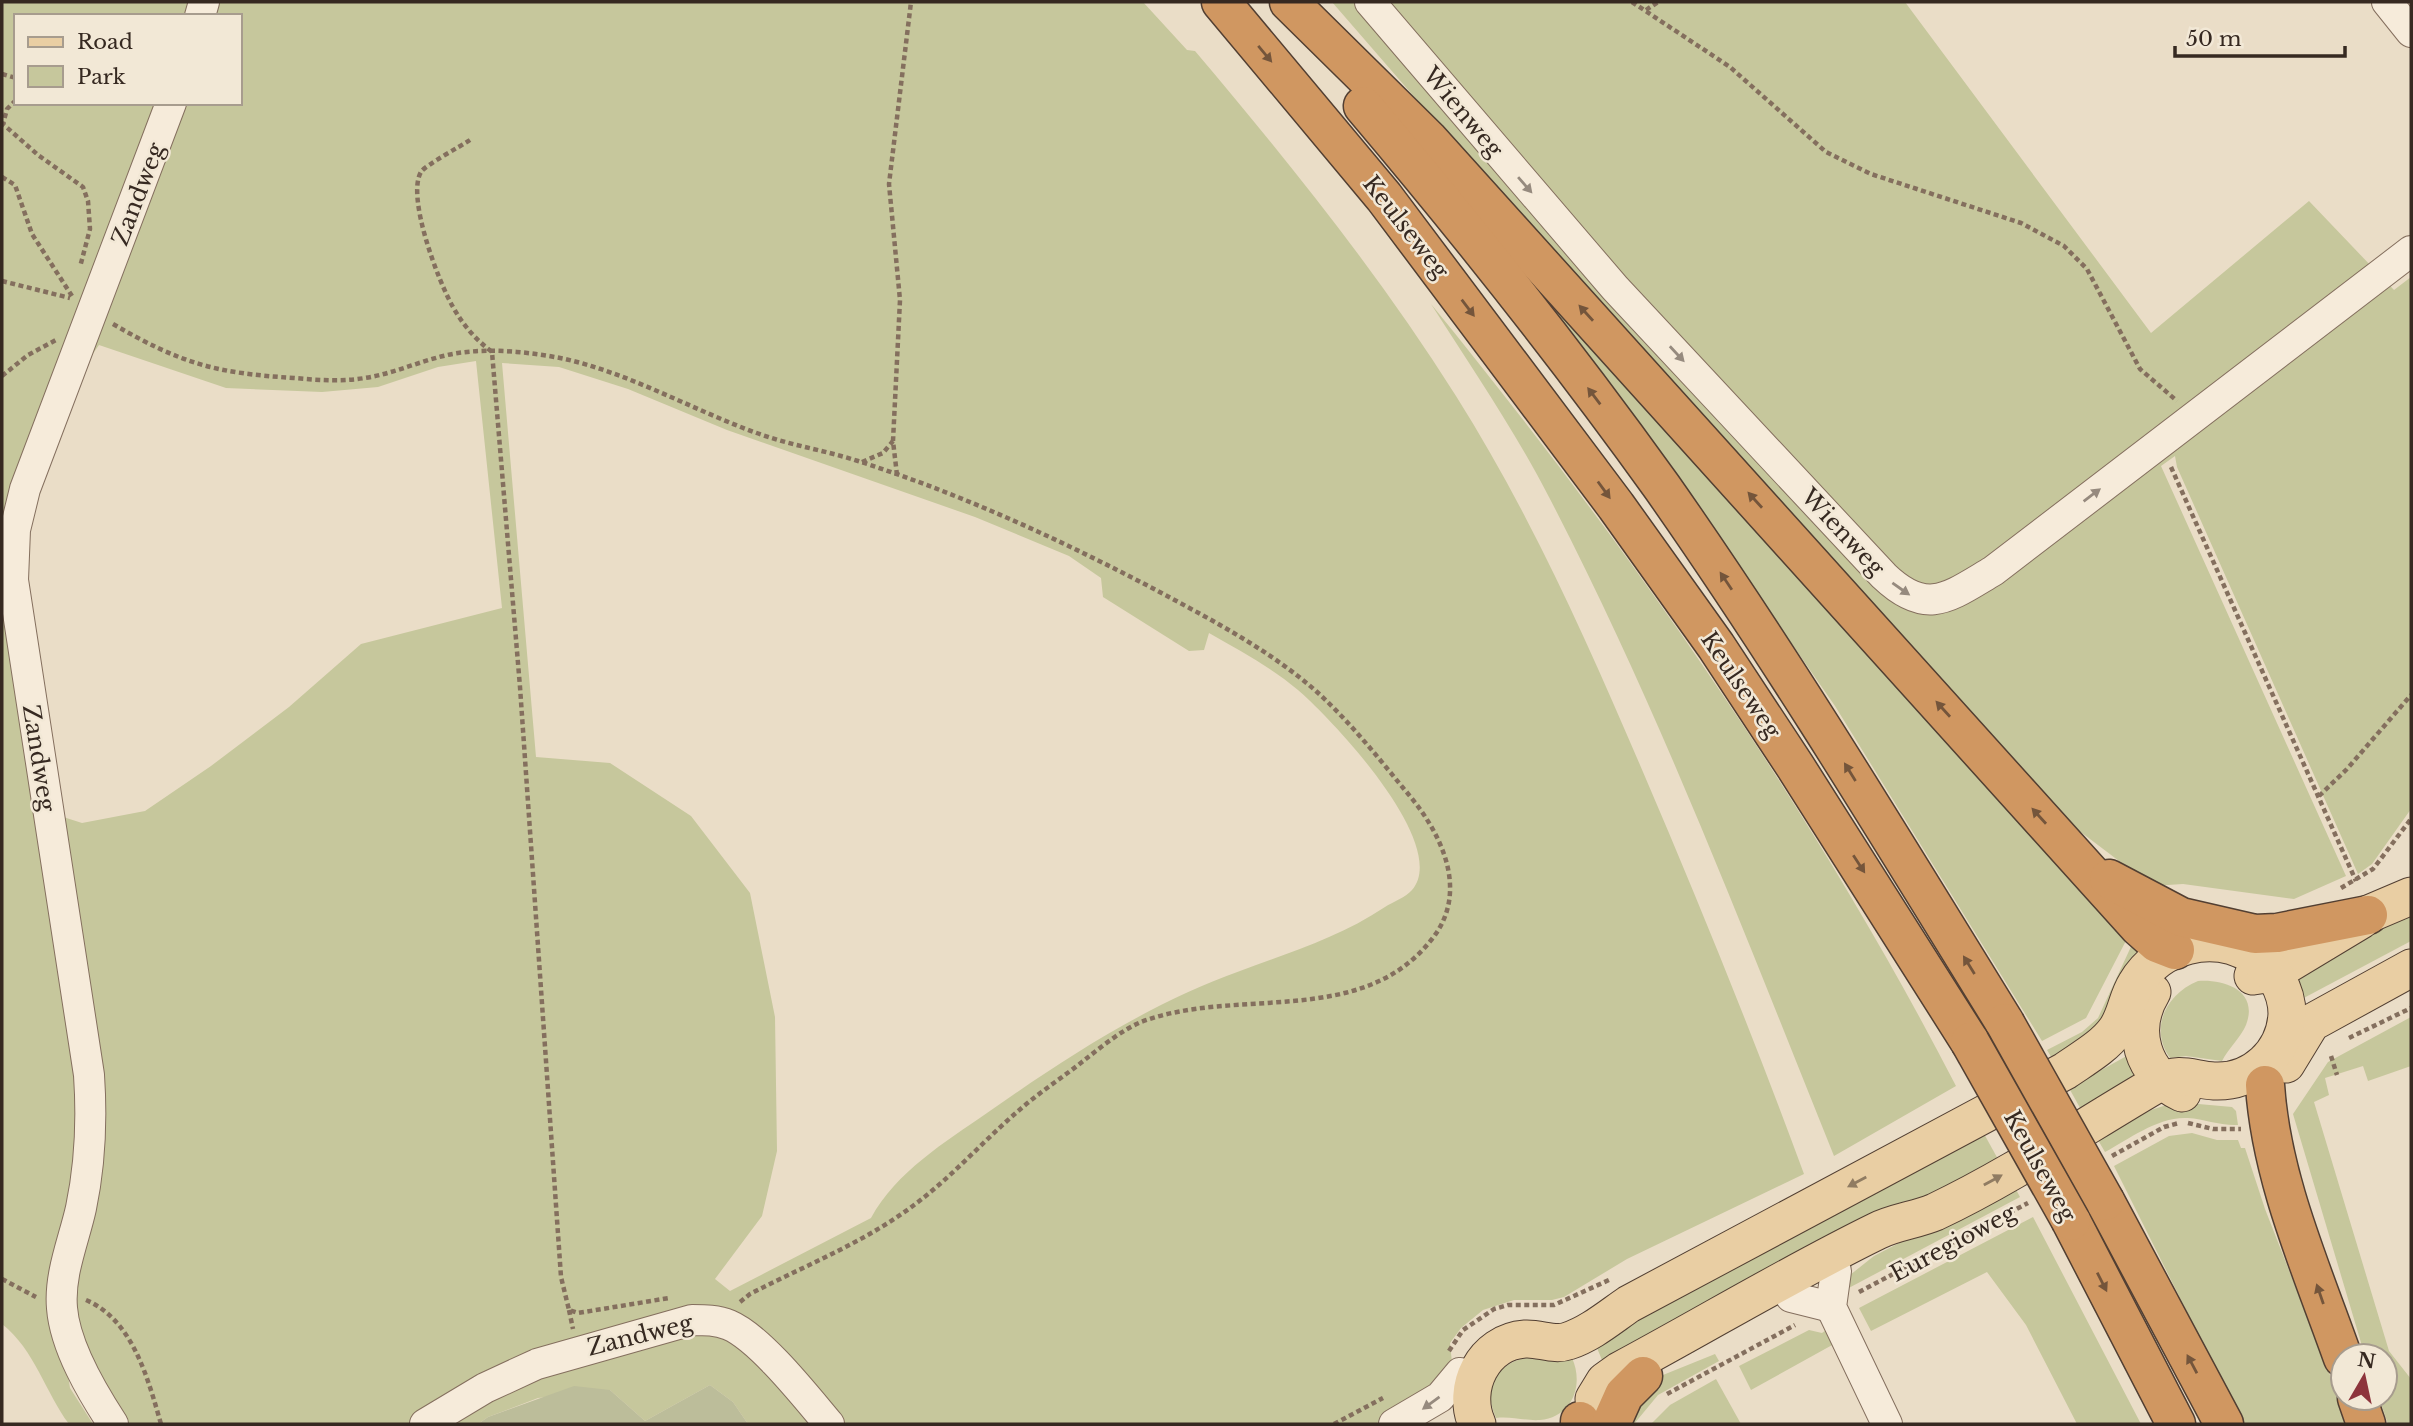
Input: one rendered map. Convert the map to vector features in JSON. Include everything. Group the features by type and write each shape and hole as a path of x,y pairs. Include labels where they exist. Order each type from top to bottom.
{"highway":[{"name":"Keulseweg","path":"1221,2 1384,197 1716,646 1970,1042 2071,1221 2173,1421"},
{"name":"Keulseweg","path":"1276,2 1418,170 1528,309 1661,487 1824,731 2005,1023 2105,1201 2224,1424"},
{"path":"1289,2 1428,139 2139,928 2157,943 2175,950"},
{"path":"2085,867 2182,917 2255,934 2277,933 2362,898"},
{"path":"2282,1069 2279,1110 2291,1160 2298,1230"},
{"path":"2282,1069 2259,1169 2298,1230 2337,1342"},
{"path":"1588,1419 1624,1395 1652,1387"}],"main road":[{"path":"2282,1069 2240,1063 2262,1037 2267,1020 2259,968 2270,953 2362,898 2411,896"},
{"path":"2282,1069 2285,1000 2259,968 2213,943 2175,950 2143,973 2133,1019 2148,1062 2172,1087 2209,1101 2282,1069 2311,1023 2411,968"},
{"path":"2282,1069 2308,1003 2411,949"},
{"path":"1477,1424 1472,1392 1474,1379 1488,1356 1498,1348 1522,1339 1561,1343 1567,1332 1629,1304 2065,1071 2133,1019 2150,994 2168,975 2179,968 2205,960 2259,968"},
{"name":"Euregioweg","path":"1588,1419 1605,1381 1619,1371 1879,1230 1933,1212 2097,1123 2167,1095 2172,1087"},
{"path":"1652,1387 1791,1297 1834,1289 1933,1212"},
{"path":"1453,1363 1497,1326 1528,1319 1567,1332 1585,1348 1595,1372 1588,1419"}],"street":[{"name":"Wienweg","path":"1370,2 1615,288 1900,591 1933,601 1951,596 1993,571 2411,251"},
{"path":"2388,2 2411,32"},
{"name":"Zandweg","path":"113,1424 85,1381 62,1300 87,1167 92,1107 13,580 13,553 15,530 25,489 84,316 170,105"},
{"path":"1834,1289 1887,1424"},
{"name":"Zandweg","path":"425,1424 512,1374 577,1350 692,1320 711,1320 730,1325 748,1336 830,1424"},
{"path":"1394,1424 1440,1397 1453,1363"}],"path":[{"path":"897,475 893,441 900,300 889,184 911,2"},
{"path":"1632,2 1730,67 1826,152 1871,174 2021,223 2064,246 2087,269 2140,369 2151,382 2197,416"},
{"path":"1646,10 1658,2"},
{"path":"14,102 7,109 3,124 38,155 83,187 90,229 78,274"},
{"path":"470,140 422,170 417,183 424,232 443,286 474,338 492,352 520,687 561,1277 569,1310 578,1312 681,1296"},
{"path":"2,177 15,185 33,234 84,316"},
{"path":"2,281 192,364 234,374 337,381 369,378 460,352 492,352 568,360 650,388 758,434 861,462 897,475 1022,523 1094,557 1228,629 1315,690 1418,804 1438,840 1452,877 1447,917 1430,943 1387,979 1352,992 1284,1003 1203,1008 1140,1023 1105,1044 1024,1106 917,1204 880,1228 750,1294 737,1305 730,1325"},
{"path":"76,286 84,316"},
{"path":"2,376 84,316"},
{"path":"861,462 883,453 893,441"},
{"path":"2161,444 2362,898"},
{"path":"2319,796 2347,769 2411,695"},
{"path":"2340,1042 2411,1008"},
{"path":"2106,1159 2175,1124 2226,1130 2282,1069 2337,1075"},
{"name":"Euregioweg","path":"1652,1387 1834,1289 2036,1199"},
{"path":"2,1279 62,1300 100,1306 127,1333 161,1424"},
{"path":"1453,1363 1463,1331 1494,1309"},
{"path":"1334,1424 1389,1395"}],"green space":[{"path":"2,2 1143,2 1187,50 1195,51 1332,219 1427,351 1509,487 1557,580 1622,724 1726,972 1804,1174 1627,1259 1564,1297 1552,1300 1514,1300 1483,1310 1461,1328 1450,1343 1452,1363 1418,1401 1375,1424 844,1424 752,1322 722,1310 415,1424 106,1424 57,1306 70,1388 93,1424 69,1424 23,1346 2,1324","holes":["99,345 226,388 322,392 378,387 438,367 476,361 502,608 361,644 289,707 211,766 145,811 82,823 57,815 21,548 73,382","502,363 559,367 628,389 727,430 975,517 1069,556 1101,578 1103,597 1189,651 1204,650 1209,633 1298,690 1359,754 1402,815 1415,844 1420,870 1412,890 1351,927 1206,984 1109,1033 1017,1092 923,1159 894,1186 871,1218 730,1291 715,1279 762,1216 777,1151 775,1017 750,893 691,816 610,763 536,757"]},
{"path":"1332,2 1905,2 2151,333 2309,201 2394,290 2411,277 2411,809 2372,864 2358,874 2177,467 2175,456 2161,466 2346,876 2294,899 2183,884 2152,886 2057,814 1482,175"},
{"path":"1456,181 2131,931 2086,1018 2042,1041 1835,706 1660,454"},
{"path":"1431,304 1576,489 1714,682 1841,880 1956,1086 1834,1156 1700,824 1590,579 1522,449"},
{"path":"2411,911 2411,941 2300,1000 2288,972"},
{"path":"2135,938 2153,948 2114,1016 2053,1060 2047,1050 2082,1032 2098,1018"},
{"path":"2198,981 2228,985 2244,996 2248,1004 2246,1025 2222,1061 2186,1056 2170,1058 2164,1047 2161,1024 2164,1013 2177,994"},
{"path":"2411,1017 2411,1066 2368,1081 2363,1066 2325,1078 2329,1095 2314,1102 2386,1342 2361,1342 2293,1114 2328,1062"},
{"path":"2132,1053 2149,1076 2084,1115 2069,1088"},
{"path":"2176,1102 2232,1107 2236,1111 2238,1125 2177,1118 2155,1124 2105,1152 2098,1140 2151,1110"},
{"path":"1983,1132 1999,1161 1604,1365 1595,1343"},
{"path":"2192,1133 2217,1140 2238,1140 2241,1148 2245,1148 2265,1209 2329,1373 2329,1412 2344,1412 2349,1424 2243,1424 2114,1166 2169,1136"},
{"path":"2013,1184 2020,1197 1845,1290 1850,1275 1874,1256"},
{"path":"2033,1217 2141,1424 2077,1424 2026,1325 1987,1272 1871,1331 1859,1308"},
{"path":"672,1324 727,1333 819,1424 748,1424 733,1402 710,1385 645,1421 610,1390 538,1398 488,1417 478,1424 437,1424 500,1386"},
{"path":"1809,1330 1822,1333 1826,1330 1834,1344 1751,1390 1739,1366"},
{"path":"1715,1354 1719,1361 1658,1395 1634,1424 1619,1424 1658,1377"},
{"path":"1536,1356 1553,1361 1572,1358 1577,1378 1573,1398 1568,1406 1551,1418 1540,1420 1496,1418 1490,1394 1496,1375 1512,1362"},
{"path":"2399,1364 2411,1379 2411,1424 2388,1424 2384,1412 2399,1412"},
{"path":"1716,1379 1741,1424 1651,1424 1670,1405"},
{"path":"710,1385 733,1402 748,1424 478,1424 488,1417 574,1386 610,1390 645,1421"}]}
